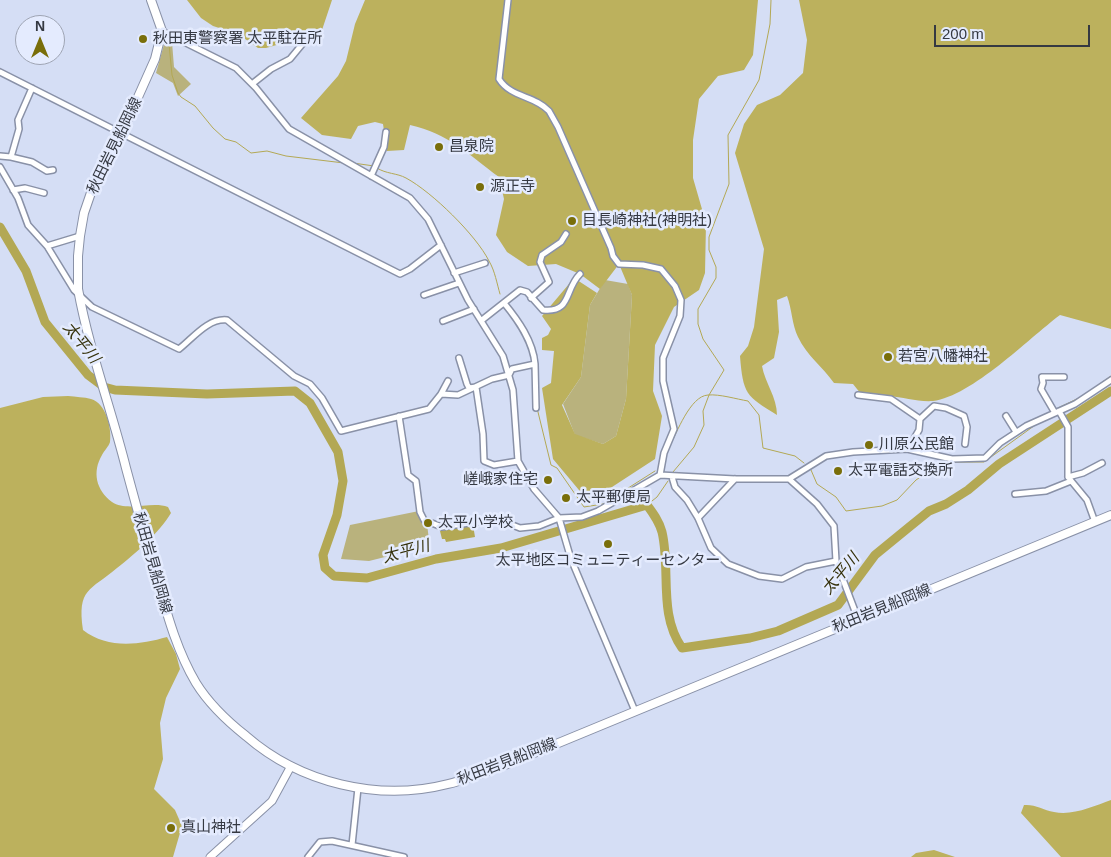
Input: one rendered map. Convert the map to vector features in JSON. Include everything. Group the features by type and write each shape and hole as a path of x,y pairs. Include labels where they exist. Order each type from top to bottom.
{"main road":[{"path":"151,0 162,32"},
{"name":"秋田岩見船岡線","path":"162,32 156,59 122,133 95,181 84,213 78,256 79,295 161,592 184,658 197,684 223,717 255,744 291,766 316,777 358,788 395,791 447,785 510,763 1111,515"}],"street":[{"path":"508,0 499,79 506,88 542,104 549,111 612,248 612,256 619,264 643,265 661,269 675,286 681,300 680,316 663,358 663,381 674,428 664,453 660,475"},
{"path":"162,32 219,58 236,68 252,84 289,129 352,166 372,173 410,198 428,219 459,283 498,344 509,375 516,408 518,461 534,489 559,520 565,542 634,711"},
{"path":"252,84 271,69 290,59 309,36"},
{"path":"0,72 400,274 410,269 441,245"},
{"path":"11,157 19,129 18,120 32,88"},
{"path":"372,173 377,165 386,132"},
{"path":"0,156 32,162 47,171 53,170"},
{"path":"0,167 13,190 32,232 47,246 74,290 92,307 179,349 207,325 215,321 227,320 294,376 310,384 322,398 341,431 429,409 441,394 448,381"},
{"path":"13,190 26,188 44,193"},
{"path":"531,298 549,282 540,262 542,255 561,242 566,234"},
{"path":"47,246 80,236"},
{"path":"454,273 485,263"},
{"path":"482,320 520,290 527,292 543,310 560,308 564,306 571,284 580,274"},
{"path":"424,295 459,283"},
{"path":"504,303 523,330 533,351 536,408"},
{"path":"443,321 474,309"},
{"path":"459,358 469,388 476,387"},
{"path":"509,375 512,369 535,364"},
{"path":"441,394 458,395 492,379 509,375"},
{"path":"1064,377 1042,377 1044,383 1040,388 1068,427 1069,479 1087,500 1095,522"},
{"path":"399,416 408,475 416,481 420,512 424,520 442,526 497,519 520,528 539,526 598,511 660,475 672,477 718,477 735,480 789,479 826,456 908,449 952,458 985,458 1016,432 1042,417 1059,413 1111,380"},
{"path":"476,387 483,434 484,461 494,465 518,461"},
{"path":"858,396 891,399 920,419"},
{"path":"908,449 919,430 920,419 934,406 946,408 964,416 968,426 965,444"},
{"path":"1006,416 1016,432"},
{"path":"1014,494 1046,491 1102,463"},
{"path":"672,477 675,487 687,500 698,518 711,548 718,557 728,564 759,576 782,579 806,567 836,561"},
{"path":"789,479 817,504 834,526 836,561 858,619"},
{"path":"698,518 735,480"},
{"path":"210,857 272,801 291,766"},
{"path":"352,845 358,788"},
{"path":"308,857 320,842 332,841 404,857"}],"shaded area":[{"path":"187,0 332,0 322,30 294,33 280,44 258,48 238,34 213,26 201,18"},
{"path":"365,0 758,0 753,55 744,70 718,76 699,99 693,140 693,178 706,223 705,273 699,290 674,307 655,345 653,391 662,416 655,459 589,502 553,459 542,388 551,383 554,351 542,350 542,338 548,335 551,329 542,316 574,278 597,293 590,305 581,377 562,405 575,434 603,444 616,436 626,399 632,295 619,264 600,289 580,274 556,264 528,266 507,252 496,235 504,199 499,177 458,146 436,133 410,125 404,150 387,151 383,124 375,122 358,126 351,139 322,135 301,118 338,76 346,61 355,24"},
{"path":"799,0 1111,0 1111,329 1060,315 999,365 965,389 948,397 933,401 921,401 861,394 853,384 834,383 806,350 798,337 787,296 777,300 779,332 774,358 762,366 775,402 777,415 752,398 743,379 740,356 748,346 754,327 764,249 735,153 744,124 757,105 780,95 803,73 807,40"},
{"path":"165,41 172,42 174,67 191,84 178,96 173,83 156,73"},
{"path":"605,280 628,284 632,295 626,399 616,436 603,444 575,435 563,404 581,377 590,305"},
{"path":"68,396 88,398 96,401 101,405 107,417 110,442 97,468 97,480 102,492 118,505 162,505 168,507 171,513 146,543 88,592 82,606 82,616 83,630 92,636 113,643 124,644 167,637 176,654 180,669 166,698 160,723 163,759 154,789 175,810 182,826 173,857 0,857 0,408 43,397"},
{"path":"419,511 427,524 429,540 425,547 369,561 341,559 350,525"},
{"path":"473,525 475,537 446,542 445,539 442,539 440,531"},
{"path":"1111,800 1111,857 1061,857 1021,813 1024,805 1032,805 1054,812 1069,813"},
{"path":"934,850 955,857 911,857 916,853"}],"waterway":[{"path":"673,472 694,447 704,425 703,411 709,395 724,370 703,339 698,324 698,309 716,278 716,267 709,250 709,237 729,184 728,135 759,80 770,24 771,0"},
{"path":"169,44 172,75 178,93 195,106 225,139 236,142 251,153 267,151 286,156 344,163"},
{"path":"353,163 374,166"},
{"path":"377,168 403,176 428,193 464,227 489,261 500,294"},
{"name":"太平川","path":"0,227 26,271 45,322 88,375 104,387 115,390 207,394 295,391 310,403 338,452 343,481 337,515 323,555 325,568 334,576 367,578 436,559 501,548 647,505 658,521 662,532 667,606 670,621 682,648 750,638 778,631 838,605 875,555 929,511 946,504 968,490 999,464 1111,391"},
{"path":"1058,408 1081,397 1111,376"},
{"path":"669,447 685,416 695,402 701,397 718,395 748,401 759,415 763,448 795,456 804,463"},
{"path":"537,408 551,465 557,468 584,507 603,504 655,471"},
{"path":"811,470 817,484 836,497 846,511 882,506 897,500 916,480 943,462 984,462 1038,423"},
{"path":"647,505 657,497 668,481"}],"place":[{"name":"秋田東警察署 太平駐在所","path":"143,39"},
{"name":"昌泉院","path":"439,147"},
{"name":"源正寺","path":"480,187"},
{"name":"目長崎神社(神明社)","path":"572,221"},
{"name":"若宮八幡神社","path":"888,357"},
{"name":"川原公民館","path":"869,445"},
{"name":"太平電話交換所","path":"838,471"},
{"name":"嵯峨家住宅","path":"548,480"},
{"name":"太平郵便局","path":"566,498"},
{"name":"太平小学校","path":"428,523"},
{"name":"太平地区コミュニティーセンター","path":"608,544"},
{"name":"真山神社","path":"171,828"}]}
